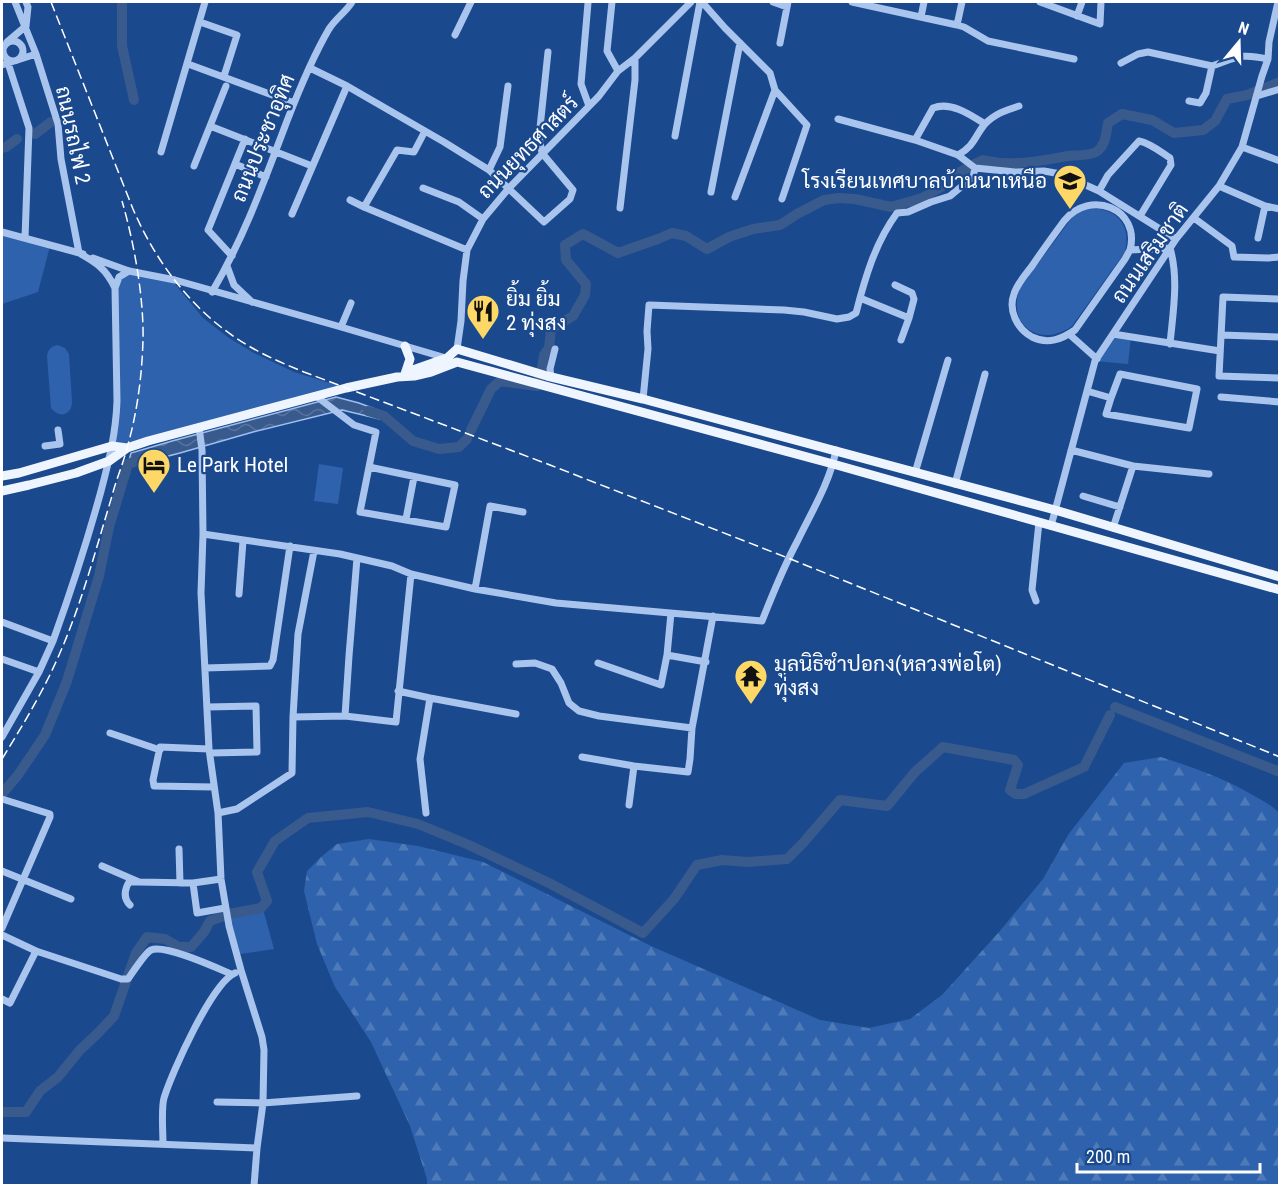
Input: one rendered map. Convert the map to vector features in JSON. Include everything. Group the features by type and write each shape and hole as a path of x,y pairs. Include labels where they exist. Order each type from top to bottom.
{"main road":[{"path":"401,375 410,359 405,346"},
{"path":"2,490 76,473 109,461 127,448 148,441 200,430 401,375 447,358 458,349 516,367 596,401 833,464 1280,590"},
{"path":"401,375 414,376 457,362 511,376 547,379 643,399 1055,510 1280,577"},
{"path":"438,369 478,368"},
{"path":"2,476 112,446 127,448"}],"street":[{"name":"ถนนรถไฟ 2","path":"15,2 26,26 53,107 79,253"},
{"path":"161,152 205,2"},
{"name":"ถนนประชาอุทิศ","path":"212,292 232,256 266,177 294,103 328,30 352,2"},
{"path":"455,35 471,2"},
{"path":"612,2 607,51 618,71"},
{"name":"ถนนยุทธศาสตร์","path":"458,349 467,250 483,219 508,188 599,96 618,71 636,58 691,2"},
{"path":"701,2 770,73 775,90 807,124 782,198"},
{"path":"675,136 701,2"},
{"path":"773,2 788,4 780,43"},
{"path":"852,2 886,5 964,27 988,41 1074,59"},
{"path":"921,16 924,2"},
{"path":"957,25 962,2"},
{"path":"1040,2 1100,24 1101,2"},
{"path":"1077,16 1082,2"},
{"name":"ถนนเสริมชาติ","path":"1051,526 1097,358 1176,239 1219,186 1242,147 1268,59 1269,42 1278,2"},
{"path":"588,3 581,84 589,106"},
{"name":"ถนนรถไฟ 2","path":"26,26 27,4"},
{"path":"18,10 24,11 27,4"},
{"path":"200,22 238,37 224,76"},
{"path":"3,45 26,26"},
{"path":"3,45 14,41 22,46 23,51 19,59 8,63"},
{"path":"711,192 740,43"},
{"path":"3,45 4,57 8,60 29,128 25,238"},
{"path":"310,68 347,86 489,170 544,222 570,199 573,190 542,153 539,136 548,52"},
{"path":"1121,63 1138,54 1148,52 1212,66 1239,56 1268,59"},
{"path":"8,63 36,54"},
{"path":"620,208 636,58"},
{"path":"188,64 294,103"},
{"path":"1189,101 1200,103 1204,98 1212,66"},
{"path":"194,166 226,86"},
{"path":"292,214 347,86"},
{"path":"489,170 500,147 508,86"},
{"path":"1257,96 1280,89"},
{"path":"735,197 775,90"},
{"path":"915,140 933,108 938,106 951,107 968,113 985,124"},
{"path":"958,154 969,149 985,124 1001,112 1019,106"},
{"path":"838,119 958,154 973,166 1015,172 1044,171 1061,174 1099,191 1176,239"},
{"path":"210,126 312,166"},
{"path":"364,207 397,150 414,152 425,131"},
{"path":"232,256 208,230 245,139"},
{"path":"1099,191 1108,175 1139,141 1143,141 1170,158 1171,165 1140,216"},
{"path":"1242,147 1280,161"},
{"path":"235,164 266,177"},
{"path":"643,399 648,349 649,305 784,310 837,319 849,317 856,313 871,261 897,213 908,212 950,196 973,177 973,166"},
{"path":"1219,186 1265,206 1280,209"},
{"path":"423,188 459,202 483,219"},
{"path":"350,200 467,250"},
{"path":"1101,205 1112,208 1129,226 1130,250 1075,330 1069,334 1054,340 1042,340 1031,336 1018,324 1012,308 1013,296 1072,212 1083,206 1101,205"},
{"path":"1258,238 1265,206"},
{"path":"1194,218 1232,246 1234,257 1280,257"},
{"path":"2,232 79,253 129,271 158,276 457,362"},
{"path":"1130,250 1170,248 1176,274 1170,344"},
{"path":"79,253 99,265 107,273 115,288"},
{"path":"227,266 234,285 254,303"},
{"path":"2,737 39,672 53,641 90,534 109,461 117,419 115,288 119,277 129,271"},
{"path":"895,285 912,293 914,299 901,340"},
{"path":"1280,299 1223,297 1219,376 1280,378"},
{"path":"860,298 909,318"},
{"path":"341,327 351,303"},
{"path":"1069,334 1097,358"},
{"path":"1113,334 1220,351"},
{"path":"1221,335 1280,337"},
{"path":"547,379 555,349"},
{"path":"915,473 948,360"},
{"path":"955,484 986,374"},
{"path":"1120,374 1197,389 1189,428 1106,414 1111,398 1120,374"},
{"path":"1087,391 1111,398"},
{"path":"318,397 354,425 376,432 369,467 360,512 446,526 455,485 369,467"},
{"path":"1221,398 1280,402"},
{"path":"97,450 113,432 117,419"},
{"path":"45,446 60,444 58,430"},
{"path":"200,430 203,534 201,593 210,751 218,813 221,879 229,926 264,1050 263,1103 254,1185"},
{"path":"203,534 357,558 475,589 556,603 762,621 777,580 818,500 833,464 836,450"},
{"path":"1071,450 1133,466 1209,474"},
{"path":"1113,528 1133,466"},
{"path":"406,519 414,477"},
{"path":"1083,496 1120,507"},
{"path":"475,589 490,506 523,512"},
{"path":"1036,601 1032,590 1039,522"},
{"path":"239,594 243,541"},
{"path":"205,668 270,666 273,660 290,546"},
{"path":"218,813 237,809 292,773 298,634 314,551"},
{"path":"345,716 357,558"},
{"path":"293,717 345,716 396,722 411,574"},
{"path":"598,663 661,685 667,656 671,613"},
{"path":"582,757 688,772 692,728 713,616"},
{"path":"2,622 53,641"},
{"path":"667,656 705,662"},
{"path":"2,659 39,672"},
{"path":"516,664 535,663 552,669 569,703 579,711 599,716 692,728"},
{"path":"398,691 516,714"},
{"path":"426,813 420,759 430,698"},
{"path":"207,707 256,706 257,752 160,747 153,780 154,786 214,787"},
{"path":"110,733 159,750"},
{"path":"629,805 634,766"},
{"path":"2,799 50,814 50,821 2,928"},
{"path":"179,849 180,883"},
{"path":"102,866 139,882"},
{"path":"2,871 71,899"},
{"path":"130,905 125,897 129,882 193,883 221,879"},
{"path":"193,883 197,913 226,909"},
{"path":"2,935 36,951 125,979 144,956 150,951 159,949 200,960 231,974"},
{"path":"2,999 10,1003 36,951"},
{"path":"164,1144 163,1100 190,1036 216,991 231,974 241,970"},
{"path":"217,1102 263,1103 357,1096"},
{"path":"2,1138 257,1148"}],"green space":[{"path":"1092,208 1109,212 1121,221 1126,234 1125,252 1072,326 1048,335 1029,330 1018,313 1017,301 1020,288 1074,215"},
{"path":"2,232 50,246 38,292 2,304"},
{"path":"129,271 171,279 203,318 229,338 294,372 346,388 148,441 112,446 116,419 116,282"},
{"path":"1113,334 1131,337 1128,364 1095,361"},
{"path":"58,345 65,348 69,354 72,402 70,410 64,414 58,414 51,408 47,356 51,348"},
{"path":"319,464 343,468 338,504 314,501"},
{"path":"1161,757 1234,785 1269,804 1279,813 1279,1185 427,1185 410,1126 371,1042 335,987 317,944 304,891 307,871 337,844 369,839 418,846 483,862 651,946 820,1020 869,1028 910,1019 942,995 1043,879 1068,835 1124,763"},
{"path":"263,909 274,949 240,954 229,914"}],"water":[{"path":"336,397 383,412 380,419 342,410 153,460 128,464 131,453"}],"waterway":[{"path":"122,2 122,46 134,100"},
{"path":"471,430 491,389 500,381 537,386 544,355 549,348 551,329 573,316 585,295 586,284 566,260 565,245 583,234 618,253 672,233 686,236 707,249 729,237 753,229 780,225 824,200 855,199 891,207 922,198 943,186 958,173 983,160 1005,163 1026,162 1093,153 1104,143 1108,123 1122,114 1152,120 1174,133 1203,130 1215,121 1227,99 1247,95 1280,82"},
{"path":"35,134 51,122"},
{"path":"2,148 17,139"},
{"path":"368,411 384,416 413,441 439,449 459,447 467,439"},
{"path":"2,794 45,735 67,681 99,576 109,527 128,464 142,459"},
{"path":"1115,707 1280,772"},
{"path":"2,1112 26,1112 40,1091 58,1077 80,1050 114,1016 136,953 147,937 165,939 179,947 191,947 210,921 229,914 261,908 267,901 257,872 275,841 308,818 368,812 418,824 549,883 643,933 674,899 697,865 722,860 748,862 787,859 840,800 887,806 915,772 943,747 1014,760 1018,765 1010,790 1016,794 1024,794 1084,767 1110,715"}],"railway":[{"path":"51,2 133,209 155,251 182,289 198,306 215,322 254,349 304,372 788,558 1280,757"},
{"path":"2,759 43,688 72,623 134,422 141,367 143,324 137,270 122,201"}],"place":[{"name":"โรงเรียนเทศบาลบ้านนาเหนือ","path":"1070,210"},
{"name":"ยิ้ม ยิ้ม 2 ทุ่งสง","path":"483,340"},
{"name":"Le Park Hotel","path":"154,494"},
{"name":"มูลนิธิซำปอกง(หลวงพ่อโต) ทุ่งสง","path":"751,705"}]}
